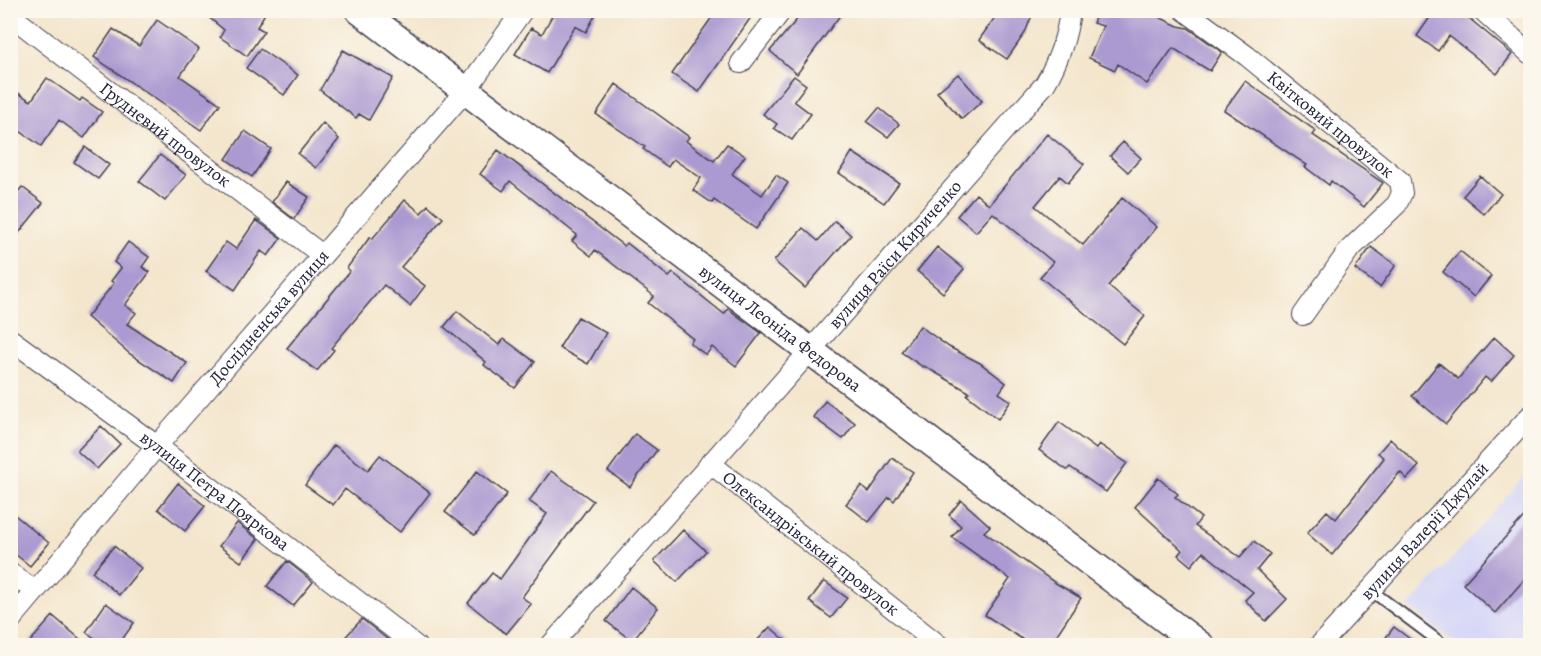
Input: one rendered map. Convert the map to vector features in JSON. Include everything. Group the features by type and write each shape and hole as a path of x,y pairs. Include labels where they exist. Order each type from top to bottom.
{"street":[{"name":"вулиця Леоніда Федорова","path":"359,10 1201,645"},
{"name":"Дослідненська вулиця","path":"10,621 157,446 467,90 523,10"},
{"path":"741,63 782,10"},
{"name":"вулиця Раїси Кириченко","path":"550,645 1045,84 1059,58 1068,31 1070,10"},
{"name":"Квітковий провулок","path":"1184,10 1246,56 1400,181 1402,193 1396,204 1349,250 1303,315"},
{"path":"1482,10 1530,54"},
{"name":"Грудневий провулок","path":"10,15 322,255"},
{"name":"вулиця Петра Пояркова","path":"10,339 157,446 416,645"},
{"name":"вулиця Валерії Джулай","path":"1319,645 1530,416"},
{"name":"Олександрівський провулок","path":"710,463 940,645"},
{"path":"10,573 35,591"}],"lane":[{"path":"1369,589 1444,645"}],"shaded area":[{"path":"1530,470 1530,645 1458,645 1409,607"}],"building":[{"path":"200,10 267,10 257,27 264,31 247,56 220,37 224,30"},
{"path":"547,10 598,10 586,32 575,26 547,73 515,54 531,28 542,34 553,14"},
{"path":"717,10 756,10 699,92 672,74"},
{"path":"805,10 844,10 797,74 770,51"},
{"path":"1000,10 1034,10 1025,33 1007,59 979,40"},
{"path":"1098,10 1144,10 1178,26 1188,28 1222,52 1210,71 1173,48 1147,84 1118,64 1115,70 1089,58 1103,26 1093,23"},
{"path":"1435,10 1459,10 1512,54 1497,74 1449,36 1438,51 1417,36"},
{"path":"157,20 199,49 180,76 220,104 201,130 94,57 113,29 139,46"},
{"path":"260,49 298,75 284,95 246,68"},
{"path":"343,50 393,78 369,120 359,114 356,118 320,90"},
{"path":"958,74 982,101 962,119 937,92"},
{"path":"794,76 806,85 794,101 811,114 792,140 774,128 777,124 763,114"},
{"path":"47,78 80,101 82,98 102,112 84,138 59,120 41,146 10,124 10,88 31,101"},
{"path":"1245,81 1316,131 1313,135 1383,183 1364,207 1331,181 1329,185 1305,167 1307,165 1224,110"},
{"path":"616,84 689,137 686,141 714,161 727,144 745,156 732,174 762,195 776,175 788,183 756,229 714,200 712,203 693,190 701,178 673,159 668,167 643,149 645,147 596,114"},
{"path":"879,108 899,124 888,137 867,122"},
{"path":"323,123 339,139 316,168 298,154"},
{"path":"245,131 271,149 252,177 226,159"},
{"path":"1047,134 1084,164 1068,183 1060,176 1035,206 1083,245 1122,198 1157,227 1108,286 1145,316 1123,344 1040,277 1053,262 993,213 976,232 957,216 976,194 989,205"},
{"path":"1123,142 1141,158 1128,172 1110,156"},
{"path":"85,147 109,165 98,179 74,162"},
{"path":"498,150 624,246 627,243 669,277 673,273 724,314 728,309 761,333 736,366 712,347 706,355 690,343 693,339 648,303 654,296 595,250 591,256 572,241 577,235 510,181 503,191 480,174"},
{"path":"852,152 899,183 884,203 839,173"},
{"path":"160,155 186,175 165,201 139,181"},
{"path":"1480,176 1501,194 1484,214 1463,196"},
{"path":"286,182 309,197 294,219 272,202"},
{"path":"22,187 43,203 10,244 10,201"},
{"path":"405,200 421,213 428,205 443,218 401,267 425,286 410,306 384,285 331,348 334,350 317,371 287,348 350,271 347,268 370,237 372,239"},
{"path":"256,220 281,238 268,256 261,251 235,290 206,271 226,242 236,249"},
{"path":"835,221 851,235 805,288 774,261 803,228 818,241"},
{"path":"128,242 149,257 142,267 150,272 125,305 136,313 127,324 187,363 174,383 130,354 87,317 114,283 111,281 121,268 114,262"},
{"path":"937,247 964,269 943,293 917,271"},
{"path":"1371,247 1396,265 1380,287 1355,269"},
{"path":"1460,251 1491,276 1474,297 1443,272"},
{"path":"457,311 499,345 504,339 535,362 515,388 484,365 486,362 444,327"},
{"path":"578,317 606,333 588,364 559,348"},
{"path":"920,326 949,347 980,363 1006,383 999,393 1011,401 998,419 967,395 969,392 901,352"},
{"path":"1494,337 1514,355 1491,382 1485,377 1446,424 1412,396 1439,363 1458,379"},
{"path":"825,401 855,423 843,439 813,417"},
{"path":"1059,422 1096,449 1099,444 1127,463 1106,492 1070,467 1067,470 1039,450"},
{"path":"101,426 120,444 97,469 77,451"},
{"path":"635,434 657,450 630,487 608,471"},
{"path":"1390,439 1419,466 1407,479 1400,472 1332,555 1307,533 1327,511 1336,519 1384,458 1378,453"},
{"path":"334,445 368,470 380,455 430,493 400,532 345,489 333,505 305,485"},
{"path":"892,458 913,472 894,501 889,497 869,522 846,504 861,486 869,492"},
{"path":"477,471 507,494 475,535 445,512"},
{"path":"551,471 593,501 522,597 531,604 506,634 468,603 492,573 500,579 547,514 529,501"},
{"path":"1158,478 1178,494 1175,497 1201,518 1195,526 1240,557 1254,541 1270,554 1257,570 1287,599 1266,621 1245,600 1253,592 1203,552 1191,566 1178,555 1182,550 1135,507"},
{"path":"178,483 205,506 185,531 158,509"},
{"path":"961,500 990,526 984,532 1054,582 1081,598 1050,645 1031,645 985,615 1010,579 952,537 961,526 949,515"},
{"path":"1530,510 1530,573 1495,613 1463,584"},
{"path":"10,511 49,543 30,566 10,550"},
{"path":"237,523 258,539 241,562 219,546"},
{"path":"683,530 706,551 677,582 654,561"},
{"path":"114,546 141,568 119,595 92,572"},
{"path":"287,561 313,582 293,606 267,586"},
{"path":"824,581 847,598 831,618 809,601"},
{"path":"631,587 658,608 632,641 606,621"},
{"path":"106,603 134,623 118,645 105,645 86,632"},
{"path":"53,616 87,645 27,645"},
{"path":"362,619 392,643 395,645 338,645"},
{"path":"770,627 791,645 753,645"},
{"path":"1394,627 1418,645 1380,645"}]}
